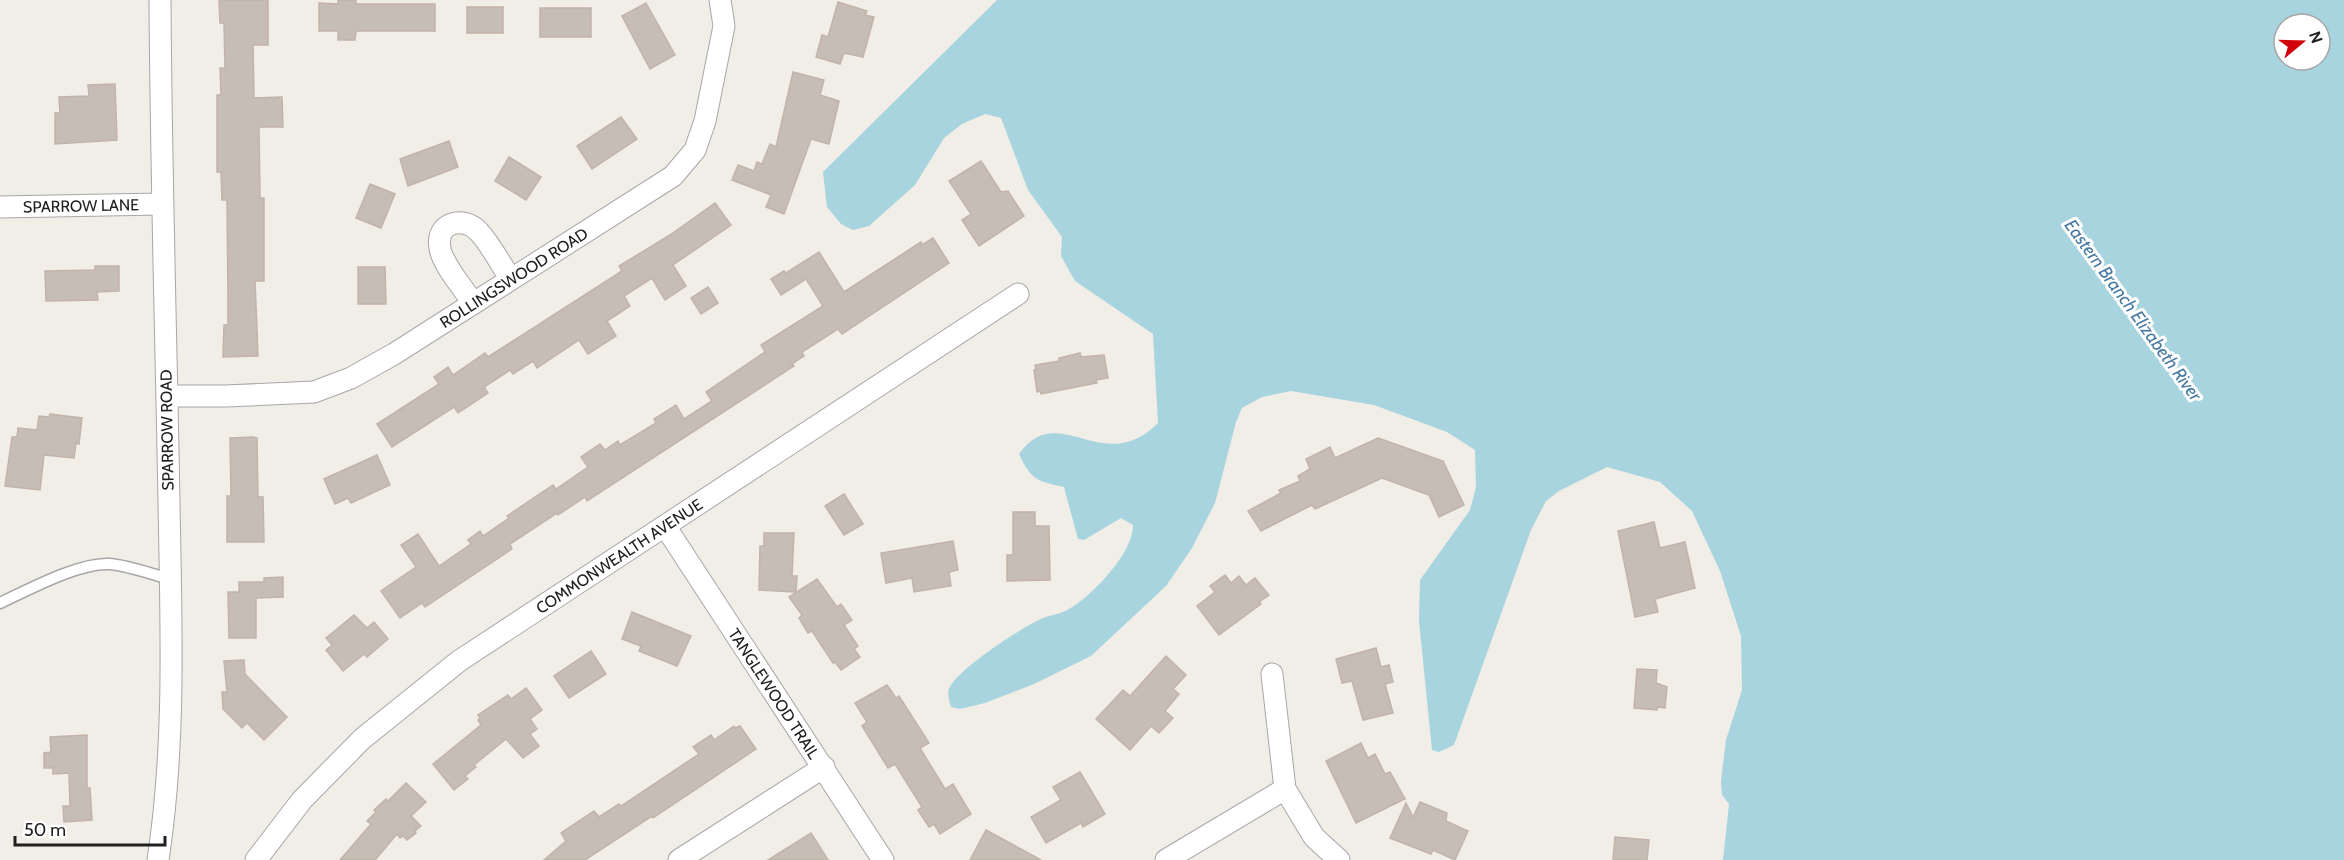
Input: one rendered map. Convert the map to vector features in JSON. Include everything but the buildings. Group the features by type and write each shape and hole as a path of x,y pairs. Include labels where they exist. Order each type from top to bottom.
{"street":[{"name":"SPARROW ROAD","path":"158,860 165,811 169,751 171,664 167,396 161,204 160,0"},
{"name":"ROLLINGSWOOD ROAD","path":"167,396 315,393 351,378 673,176 695,150 705,121 724,26 720,0"},
{"name":"SPARROW LANE","path":"0,207 161,204"},
{"path":"473,303 443,258 440,249 439,238 449,224 459,221 479,231 510,278"},
{"name":"COMMONWEALTH AVENUE","path":"256,860 302,800 362,740 430,682 1018,294"},
{"name":"TANGLEWOOD TRAIL","path":"665,526 884,860"},
{"path":"1272,674 1285,789 1314,837 1339,860"},
{"path":"679,860 824,767"},
{"path":"1166,860 1285,789"}],"lane":[{"path":"0,603 59,576 92,566 110,564 170,579"}],"water":[{"name":"Eastern Branch Elizabeth River","path":"997,0 2344,0 2344,860 1723,860 1729,804 1722,795 1721,781 1726,740 1742,690 1741,636 1720,571 1692,511 1660,482 1607,467 1559,491 1546,501 1531,530 1454,745 1439,752 1432,750 1419,621 1420,580 1470,510 1476,487 1475,450 1447,432 1374,405 1291,391 1262,397 1242,408 1236,422 1215,503 1192,548 1166,586 1091,656 1034,684 985,703 960,709 951,707 948,696 949,687 967,668 1021,630 1043,618 1066,611 1078,603 1100,584 1127,548 1133,525 1121,518 1084,540 1078,539 1064,487 1036,478 1027,469 1019,454 1031,441 1044,435 1056,433 1112,444 1136,439 1155,426 1158,423 1153,334 1075,281 1061,256 1062,237 1028,190 1001,118 985,114 962,124 944,138 915,185 869,226 853,230 841,224 827,207 823,172"}]}
